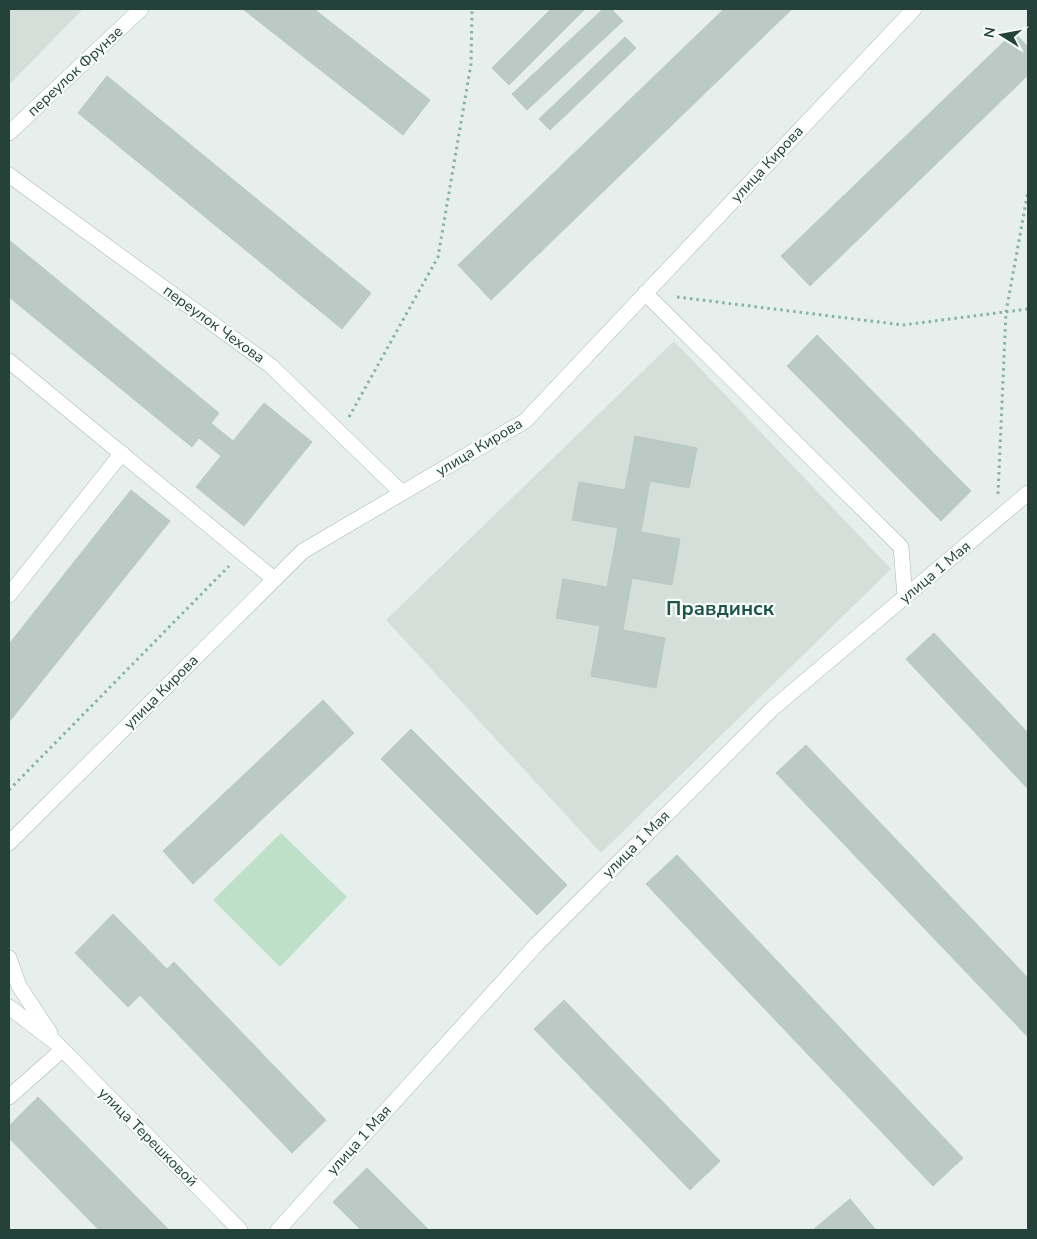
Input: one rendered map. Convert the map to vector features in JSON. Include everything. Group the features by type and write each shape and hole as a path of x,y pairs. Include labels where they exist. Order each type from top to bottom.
{"street":[{"name":"переулок Фрунзе","path":"9,133 140,9"},
{"name":"улица Кирова","path":"9,843 303,551 525,421 914,9"},
{"name":"переулок Чехова","path":"9,175 271,366 402,493"},
{"path":"645,293 901,546 904,597"},
{"path":"9,361 274,579"},
{"path":"9,594 122,453"},
{"name":"улица 1 Мая","path":"278,1230 544,937 772,709 1028,494"},
{"name":"улица Терешковой","path":"9,958 19,986 59,1046"},
{"name":"улица Терешковой","path":"9,1007 59,1046 240,1230"},
{"path":"9,1097 59,1046"}],"path":[{"path":"340,433 438,257 471,64 472,9"},
{"path":"998,519 1006,312 1028,191"},
{"path":"645,293 903,325 1028,309"},
{"path":"9,790 242,552"}],"shaded area":[{"path":"9,9 83,9 9,85"},
{"path":"674,341 891,569 601,853 386,620"}],"green space":[{"path":"281,833 347,897 280,967 213,900"}],"building":[{"path":"243,9 314,9 430,100 403,135"},
{"path":"551,9 585,9 509,85 492,68"},
{"path":"603,9 611,9 623,21 527,110 512,94"},
{"path":"724,9 792,9 491,300 458,265"},
{"path":"1014,32 1028,47 1028,75 810,286 781,256"},
{"path":"625,37 636,48 550,130 539,119"},
{"path":"107,76 371,293 342,329 78,113"},
{"path":"9,240 219,413 211,423 233,441 264,403 312,442 244,526 196,487 221,456 199,438 192,447 9,297"},
{"path":"817,335 971,491 941,521 787,366"},
{"path":"635,436 697,448 689,488 650,481 641,532 680,539 672,585 632,578 623,630 665,638 656,688 591,676 600,626 556,618 563,579 607,587 618,528 572,520 579,482 625,490"},
{"path":"131,490 170,521 9,722 9,644"},
{"path":"934,633 1028,733 1028,789 906,659"},
{"path":"323,700 354,733 193,884 163,851"},
{"path":"411,729 567,885 537,915 381,759"},
{"path":"806,745 1028,978 1028,1037 776,773"},
{"path":"677,855 963,1158 933,1186 646,884"},
{"path":"113,914 167,969 128,1007 75,953"},
{"path":"174,962 326,1120 292,1153 140,995"},
{"path":"564,1000 720,1161 690,1190 534,1029"},
{"path":"38,1097 169,1230 99,1230 9,1138 9,1126"},
{"path":"367,1168 429,1230 361,1230 333,1202"},
{"path":"850,1199 876,1230 813,1230"}],"district":[{"name":"Правдинск","path":"720,608"}]}
